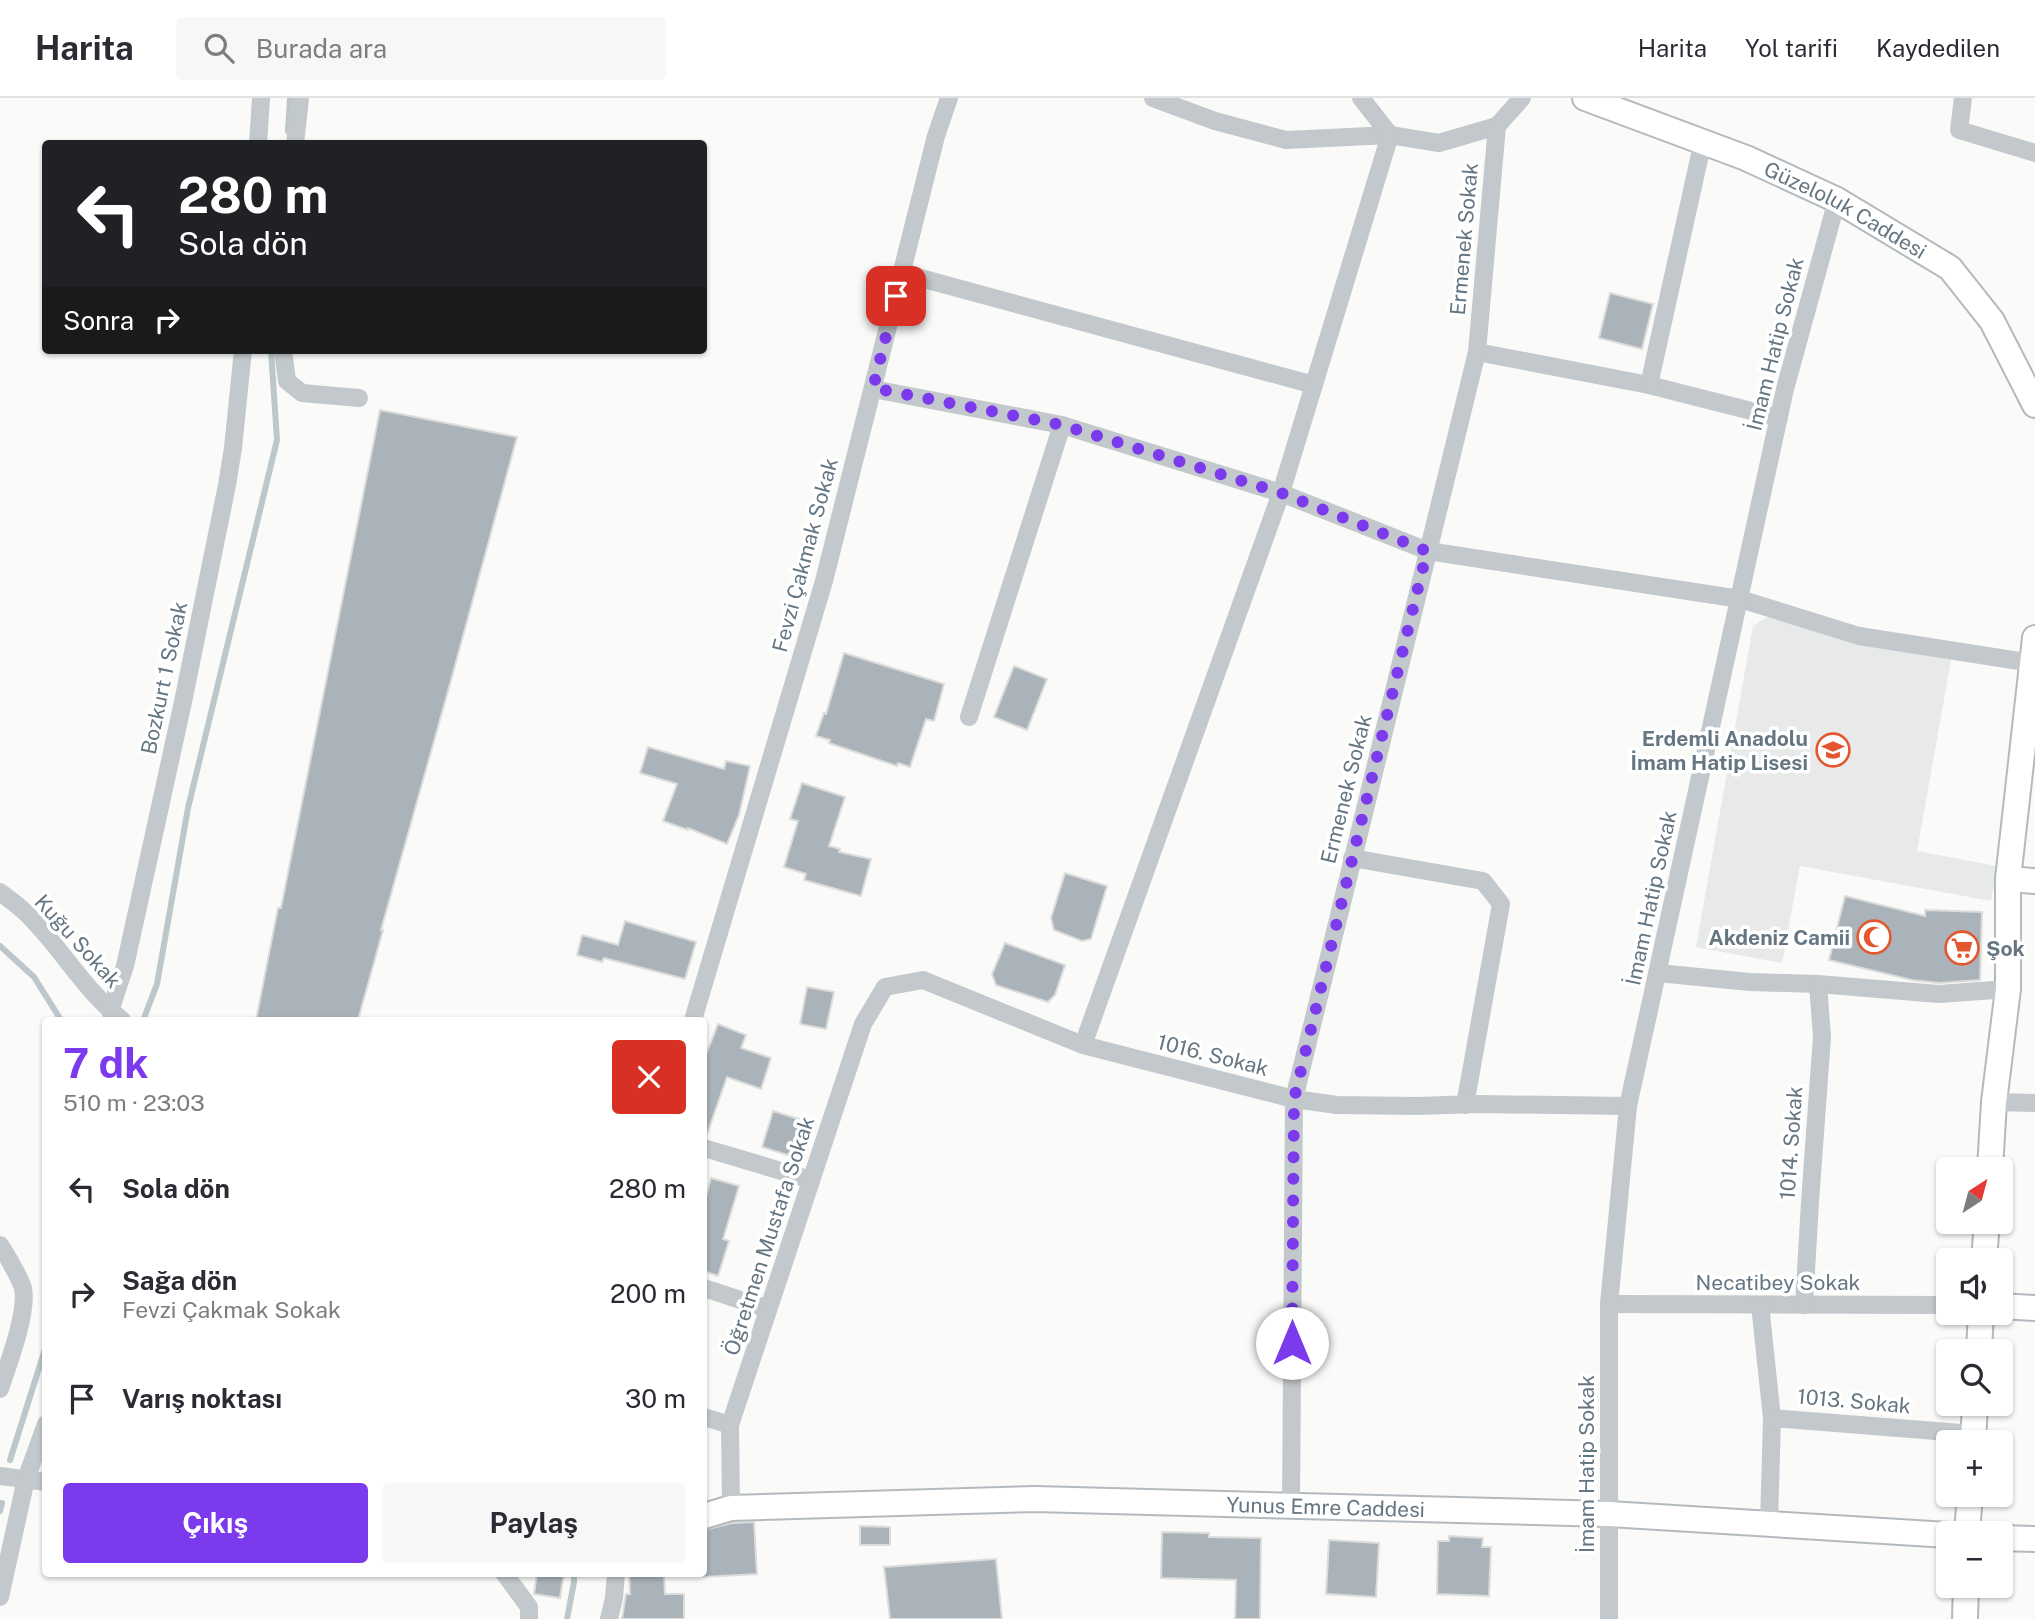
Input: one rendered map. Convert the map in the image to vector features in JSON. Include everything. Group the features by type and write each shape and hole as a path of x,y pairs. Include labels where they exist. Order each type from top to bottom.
{"street":[{"path":"258,140 261,98"},
{"path":"295,140 300,98"},
{"name":"Fevzi Çakmak Sokak","path":"694,1017 824,581 936,136 948,98"},
{"path":"1153,98 1215,121 1286,140 1390,135 1439,143 1497,126 1522,98"},
{"path":"1361,98 1390,135"},
{"name":"Güzeloluk Caddesi","path":"1585,98 1746,158 1837,200 1950,268 1992,321 2035,405"},
{"path":"1963,98 1959,130 2035,153"},
{"name":"Ermenek Sokak","path":"1291,1505 1294,1099 1477,352 1497,126"},
{"path":"1083,1045 1281,493 1390,135"},
{"path":"1649,386 1703,141"},
{"name":"İmam Hatip Sokak","path":"1609,1619 1609,1304 1628,1106 1779,418 1837,200"},
{"path":"902,273 1314,386"},
{"path":"1477,352 1649,386 1779,418"},
{"name":"Bozkurt 1 Sokak","path":"116,1016 216,542 233,448 243,354"},
{"path":"284,354 287,381 302,393 359,398"},
{"path":"873,388 1062,425 1281,493 1427,551 1740,599 1859,636 2033,670"},
{"path":"969,716 1062,425"},
{"path":"1991,1157 1994,1102 2008,989 2008,879 2035,638"},
{"path":"1352,858 1483,881 1501,904 1465,1105"},
{"path":"2008,879 2035,881"},
{"name":"Kuğu Sokak","path":"0,892 25,912 55,945 90,991 116,1016"},
{"path":"1658,973 1750,982 1818,984 1939,994 2008,989"},
{"name":"1016. Sokak","path":"885,987 923,980 1083,1045 1294,1099 1337,1105 1417,1107 1628,1106"},
{"name":"1014. Sokak","path":"1804,1305 1822,1037 1818,984"},
{"name":"Öğretmen Mustafa Sokak","path":"731,1508 730,1425 863,1024 885,987"},
{"path":"1994,1102 2035,1103"},
{"path":"707,1150 811,1180"},
{"path":"0,1245 23,1288 23,1309 0,1389"},
{"path":"707,1290 768,1309"},
{"name":"Necatibey Sokak","path":"1609,1304 1936,1305"},
{"path":"1760,1305 1772,1418 1769,1524"},
{"path":"2013,1307 2035,1308"},
{"path":"707,1418 730,1425"},
{"name":"1013. Sokak","path":"1772,1418 1936,1434"},
{"path":"0,1597 26,1479 42,1435"},
{"path":"0,1476 42,1481"},
{"name":"Yunus Emre Caddesi","path":"707,1515 731,1508 1035,1499 1609,1514 1936,1534"},
{"path":"2013,1538 2035,1539"},
{"path":"507,1577 529,1607 529,1619"},
{"path":"608,1619 614,1598 616,1577"},
{"path":"1965,1619 1966,1598"}],"shaded area":[{"name":"Erdemli Anadolu İmam Hatip Lisesi","path":"1769,616 1953,649 1917,851 1997,866 1991,901 1800,866 1782,963 1696,947 1753,626"}],"building":[{"path":"1610,293 1653,304 1642,349 1599,338"},
{"path":"380,410 517,437 359,1017 257,1017 278,908 281,908"},
{"path":"844,653 944,684 934,721 926,719 910,767 898,763 897,766 816,736 824,713 826,714"},
{"path":"1014,666 1047,679 1027,730 994,717"},
{"path":"648,747 724,769 726,761 750,766 739,815 727,844 663,821 677,784 640,773"},
{"path":"802,783 845,797 829,846 840,849 839,852 871,859 861,896 804,880 806,874 784,867 798,821 790,819"},
{"path":"1065,873 1107,886 1091,939 1082,941 1054,930 1051,918"},
{"path":"1845,896 1925,916 1925,910 1982,912 1980,980 1939,983 1912,980 1829,960"},
{"path":"625,921 696,942 685,979 604,958 602,962 577,955 582,935 618,945"},
{"path":"1005,943 1065,965 1055,995 1048,1002 996,985 992,974"},
{"path":"807,987 834,992 826,1029 800,1024"},
{"path":"718,1024 746,1035 741,1048 771,1058 761,1089 727,1077 707,1134 707,1052"},
{"path":"773,1111 802,1120 791,1156 762,1147"},
{"path":"711,1178 739,1186 723,1239 729,1241 718,1276 707,1272 707,1193"},
{"path":"754,1522 757,1574 707,1577 707,1529 732,1523"},
{"path":"860,1526 890,1527 890,1545 860,1545"},
{"path":"1162,1532 1209,1533 1209,1537 1261,1538 1260,1619 1235,1619 1236,1580 1161,1578"},
{"path":"1449,1536 1483,1538 1482,1547 1491,1547 1489,1596 1437,1594 1438,1541 1449,1541"},
{"path":"1329,1540 1379,1543 1376,1597 1326,1594"},
{"path":"996,1559 1002,1619 890,1619 884,1567"},
{"path":"536,1577 563,1577 560,1598 534,1594"},
{"path":"629,1577 664,1577 665,1594 684,1594 684,1619 622,1619 626,1594 630,1594"}],"waterway":[{"path":"288,131 290,98"},
{"path":"144,1017 157,984 188,808 277,440 271,354"},
{"path":"0,946 34,977 59,1017"},
{"path":"10,1460 42,1359"},
{"path":"0,1511 2,1503"},
{"path":"567,1619 574,1577"}],"place":[{"name":"Erdemli Anadolu İmam Hatip Lisesi","path":"1833,750"},
{"name":"Akdeniz Camii","path":"1874,937"},
{"name":"Şok","path":"1962,948"}],"route":[{"path":"896,296 873,388 1062,425 1281,493 1427,551 1294,1099 1292,1343"}]}
